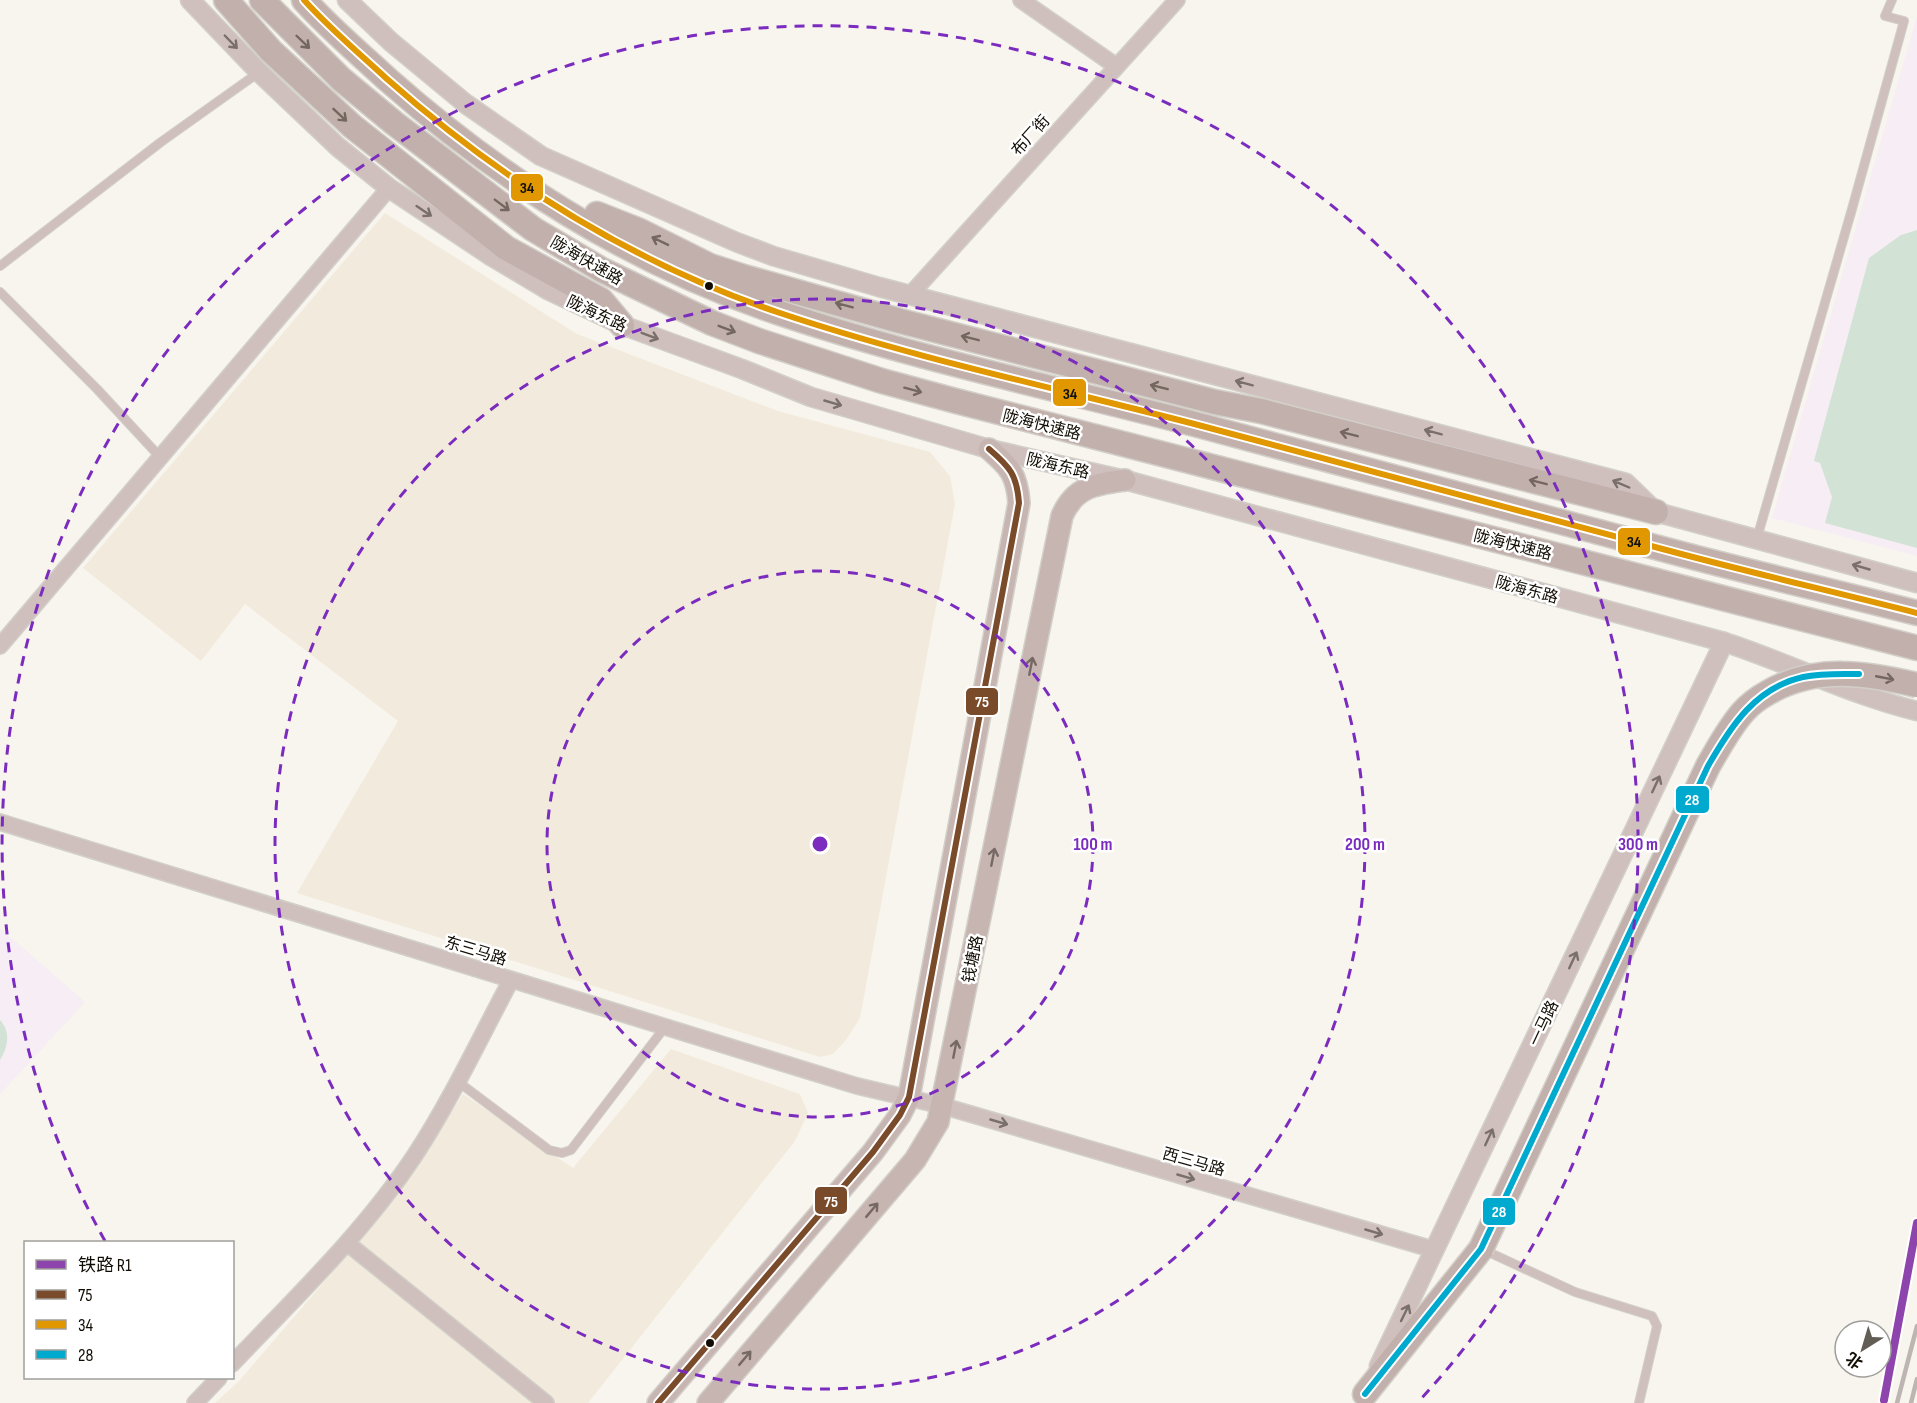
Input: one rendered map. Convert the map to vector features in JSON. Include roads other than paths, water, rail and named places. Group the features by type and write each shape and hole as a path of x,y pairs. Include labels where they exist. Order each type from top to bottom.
{"highway":[{"path":"226,0 271,51 352,126 506,248 601,300 622,325"},
{"name":"陇海快速路","path":"262,0 359,94 533,229 602,270 712,323 818,362 945,399 1917,648"},
{"name":"陇海快速路","path":"304,0 353,48 417,105 486,159 567,213 657,262 702,283 779,312 871,340 1674,552 1917,613"},
{"path":"567,213 597,214 640,231 710,266 786,290 1215,402 1261,411 1656,512"},
{"path":"1363,1399 1481,1249 1708,766 1726,735 1745,710 1769,692 1802,677 1823,674 1865,674 1917,685"}],"main road":[{"path":"658,1403 873,1152 900,1115 909,1097 1019,503 1018,486 1013,473 1005,462 989,449"},
{"name":"钱塘路","path":"708,1403 915,1160 938,1122 1062,516 1067,504 1084,489 1125,480"}],"street":[{"name":"陇海东路","path":"190,0 259,72 338,147 389,188 491,256 548,290 622,325 811,397 989,449 1125,480 1724,642 1763,655 1806,674 1917,711"},
{"path":"347,0 391,42 466,104 541,156 773,256 909,295 1626,483 1656,512 1917,583"},
{"path":"1021,0 1116,66"},
{"name":"布厂街","path":"909,295 1177,0"},
{"path":"0,646 389,188"},
{"name":"一马路","path":"1363,1399 1724,642"},
{"name":"东三马路","path":"0,822 857,1086 943,1106"},
{"path":"234,1362 347,1243 415,1155 511,980"},
{"name":"西三马路","path":"943,1106 1435,1250"},
{"path":"347,1243 546,1403"},
{"path":"195,1403 217,1379"}],"lane":[{"path":"1757,538 1904,21 1885,16 1892,0"},
{"path":"0,267 161,142 259,72"},
{"path":"0,292 160,457"},
{"path":"457,1081 549,1150 562,1153 571,1150 665,1027"},
{"path":"1481,1249 1575,1292 1652,1316 1657,1326 1639,1403"}],"railway":[{"path":"1884,1400 1917,1223"},
{"path":"1897,1403 1917,1326"},
{"path":"1911,1403 1917,1379"}],"rail line":[{"name":"R1","path":"1884,1400 1917,1223"}]}
